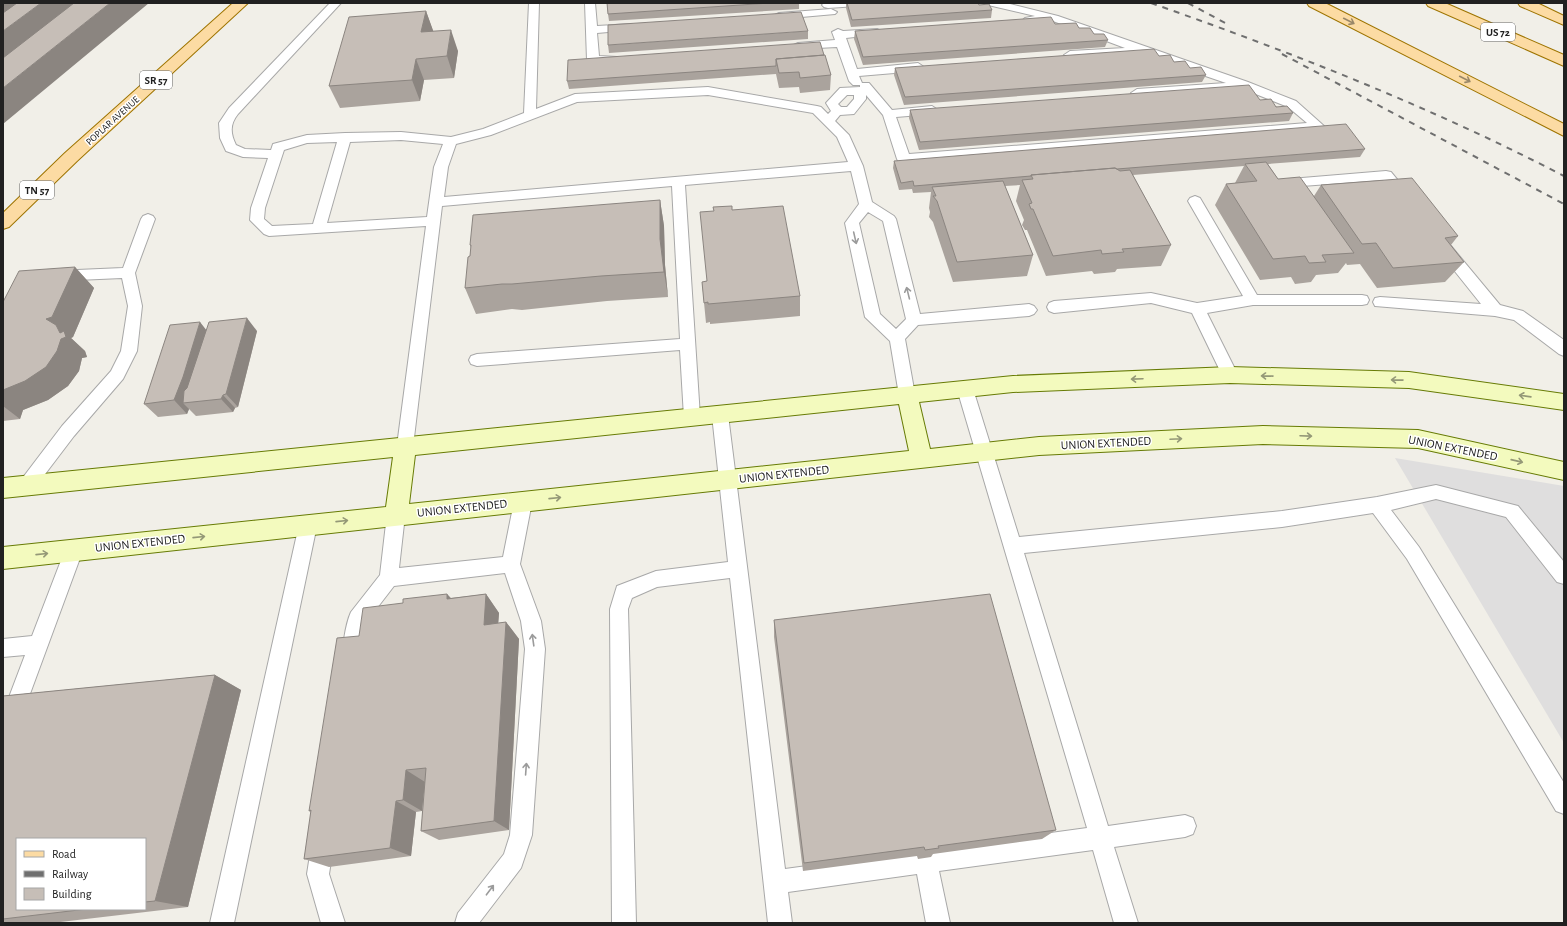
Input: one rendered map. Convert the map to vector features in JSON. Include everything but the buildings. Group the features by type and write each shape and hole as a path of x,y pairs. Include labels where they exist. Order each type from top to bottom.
{"main road":[{"name":"POPLAR AVENUE","path":"3,223 71,158 241,3"},
{"path":"1314,3 1564,131"},
{"name":"US 72","path":"1433,3 1564,61"},
{"path":"1525,3 1564,21"}],"street":[{"path":"3,488 1013,384 1230,375 1409,380 1564,402"},
{"path":"907,395 922,459"},
{"name":"UNION EXTENDED","path":"3,558 1039,446 1264,435 1418,439 1564,471"},
{"path":"396,515 405,446"}],"lane":[{"path":"276,154 243,153 231,148 226,138 225,123 233,111 336,3"},
{"path":"530,116 534,3"},
{"path":"590,3 593,60 624,58"},
{"path":"769,17 857,3"},
{"path":"829,7 855,81 889,114 904,159 1318,126 1292,104 1244,85 1054,18 992,3"},
{"path":"1014,21 1054,18"},
{"path":"591,30 645,26"},
{"path":"788,47 887,31"},
{"path":"1056,56 1142,50"},
{"path":"852,73 931,66"},
{"path":"1126,94 1244,85"},
{"path":"828,121 837,111 850,111 860,99 862,88"},
{"path":"434,221 269,232 257,220 258,208 278,148 307,139 401,136 451,141 488,132 575,98 708,91 817,110 843,135 856,166 866,204 889,219 914,320"},
{"path":"889,114 944,109"},
{"path":"319,228 345,138"},
{"path":"405,446 441,167 451,141"},
{"path":"436,202 856,166"},
{"path":"1302,182 1386,175 1411,206"},
{"path":"678,182 692,417"},
{"path":"1195,201 1253,300"},
{"path":"866,204 852,223 873,317 897,338 907,395"},
{"path":"27,485 68,431 118,375 129,351 135,306 128,273 148,219"},
{"path":"1436,237 1495,310"},
{"path":"47,282 77,275 128,273"},
{"path":"1054,307 1151,298 1197,309 1253,300 1362,300"},
{"path":"1380,302 1495,310 1518,315 1561,346 1564,350"},
{"path":"1197,309 1230,375"},
{"path":"897,338 914,320 1028,310"},
{"path":"477,360 688,344"},
{"path":"965,390 1126,923"},
{"path":"720,415 726,480 780,923"},
{"path":"1012,546 1282,519 1377,504 1436,492 1512,511 1564,576"},
{"path":"461,922 513,860 521,836 535,649 531,621 511,564 523,502"},
{"path":"1377,504 1413,553 1564,803"},
{"path":"348,680 358,618 389,578 396,515"},
{"path":"222,923 308,525"},
{"path":"3,740 74,550"},
{"path":"389,578 511,564"},
{"path":"624,923 619,609 624,592 656,579 737,569"},
{"path":"3,648 39,645"},
{"path":"775,882 1100,839 1185,826"},
{"path":"325,827 318,874 333,923"},
{"path":"926,862 938,923"}],"shaded area":[{"path":"1395,458 1564,486 1564,743"}],"railway":[{"path":"1151,3 1257,41 1361,82 1463,127 1564,176"},
{"path":"1188,3 1229,25"},
{"path":"1282,54 1564,204"}]}
